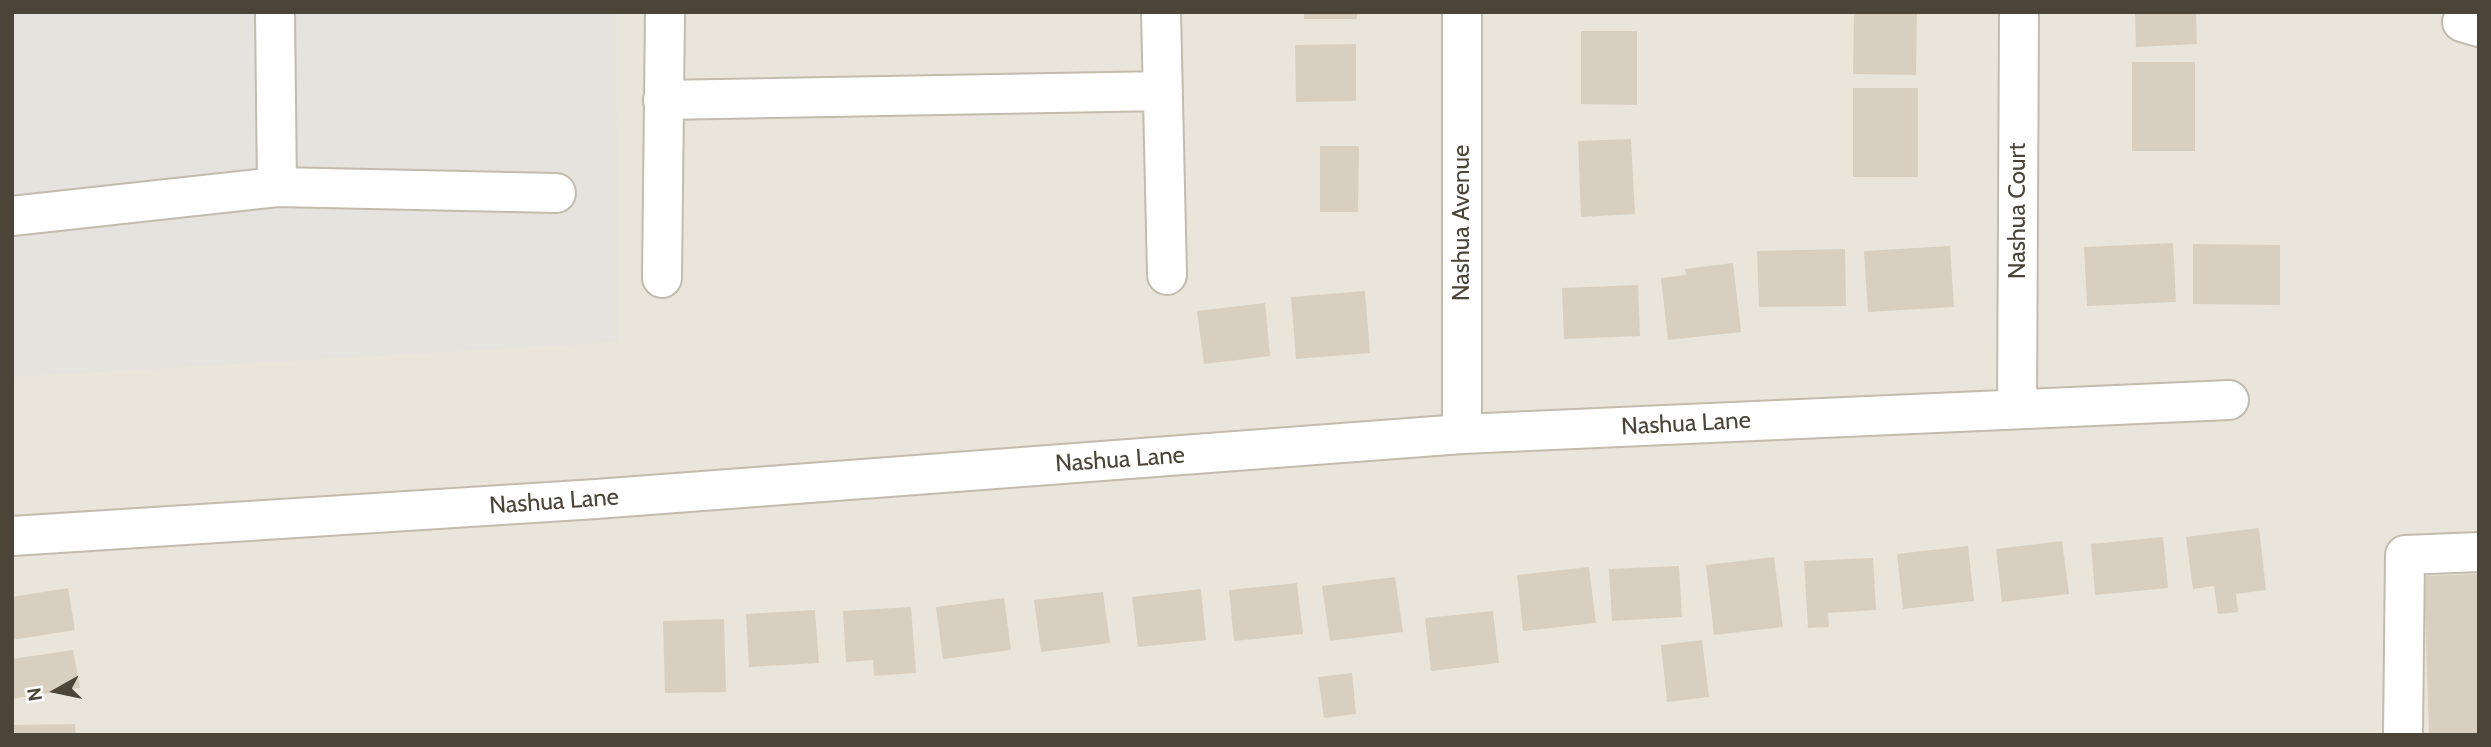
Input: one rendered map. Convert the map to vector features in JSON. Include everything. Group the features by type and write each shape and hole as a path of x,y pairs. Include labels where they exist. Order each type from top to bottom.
{"street":[{"path":"275,12 277,187"},
{"path":"662,278 665,12"},
{"path":"1161,12 1167,275"},
{"name":"Nashua Avenue","path":"1462,12 1462,434"},
{"name":"Nashua Court","path":"2017,409 2019,12"},
{"path":"663,100 1163,91"},
{"path":"12,216 277,187 556,193"},
{"name":"Nashua Lane","path":"12,536 596,499 1462,434 2229,400"},
{"path":"2403,735 2404,555 2479,552"}],"shaded area":[{"path":"12,12 2479,12 2479,735 12,735"},
{"path":"12,12 616,12 618,342 12,377"}],"building":[{"path":"1304,12 1357,12 1357,19 1304,19"},
{"path":"1854,12 1917,12 1916,75 1853,74"},
{"path":"2135,12 2196,12 2197,44 2136,47"},
{"path":"1581,31 1637,31 1637,105 1581,104"},
{"path":"1356,44 1356,101 1296,102 1295,45"},
{"path":"2132,62 2195,62 2195,151 2132,151"},
{"path":"1853,88 1918,88 1918,177 1853,177"},
{"path":"1631,139 1635,214 1581,217 1578,141"},
{"path":"1320,146 1359,146 1358,212 1320,212"},
{"path":"2173,243 2176,302 2087,306 2084,247"},
{"path":"2193,244 2280,245 2280,305 2193,304"},
{"path":"1950,246 1954,307 1868,312 1864,251"},
{"path":"1845,249 1846,306 1759,307 1757,251"},
{"path":"1733,263 1741,332 1668,340 1661,278 1686,275 1685,269"},
{"path":"1638,285 1640,336 1564,339 1562,288"},
{"path":"1365,291 1370,353 1296,359 1291,297"},
{"path":"1265,303 1270,356 1204,364 1197,311"},
{"path":"2259,528 2266,590 2236,594 2238,612 2218,614 2214,586 2193,589 2186,537"},
{"path":"2163,537 2168,588 2095,595 2091,544"},
{"path":"2062,541 2069,594 2002,602 1996,549"},
{"path":"1968,546 1974,601 1903,609 1897,554"},
{"path":"1774,557 1783,627 1714,635 1706,565"},
{"path":"1873,558 1876,610 1828,613 1829,627 1808,628 1804,561"},
{"path":"1679,566 1682,617 1612,621 1609,569"},
{"path":"1589,567 1596,623 1523,631 1517,575"},
{"path":"2479,574 2479,735 2429,735 2424,576"},
{"path":"1395,577 1403,632 1330,641 1322,586"},
{"path":"1297,583 1303,634 1234,641 1229,590"},
{"path":"68,588 75,630 12,640 12,597"},
{"path":"1201,589 1206,640 1138,647 1132,597"},
{"path":"1103,592 1110,643 1041,652 1034,600"},
{"path":"1004,598 1011,650 943,659 936,607"},
{"path":"911,607 916,673 874,676 873,660 846,662 843,611"},
{"path":"815,610 819,663 749,667 746,614"},
{"path":"1493,611 1499,663 1431,671 1425,618"},
{"path":"724,619 726,692 665,693 663,621"},
{"path":"1702,640 1709,697 1667,702 1661,645"},
{"path":"73,650 80,688 12,699 12,659"},
{"path":"1352,673 1356,714 1324,718 1318,677"},
{"path":"75,724 76,735 12,735 12,725"}]}
